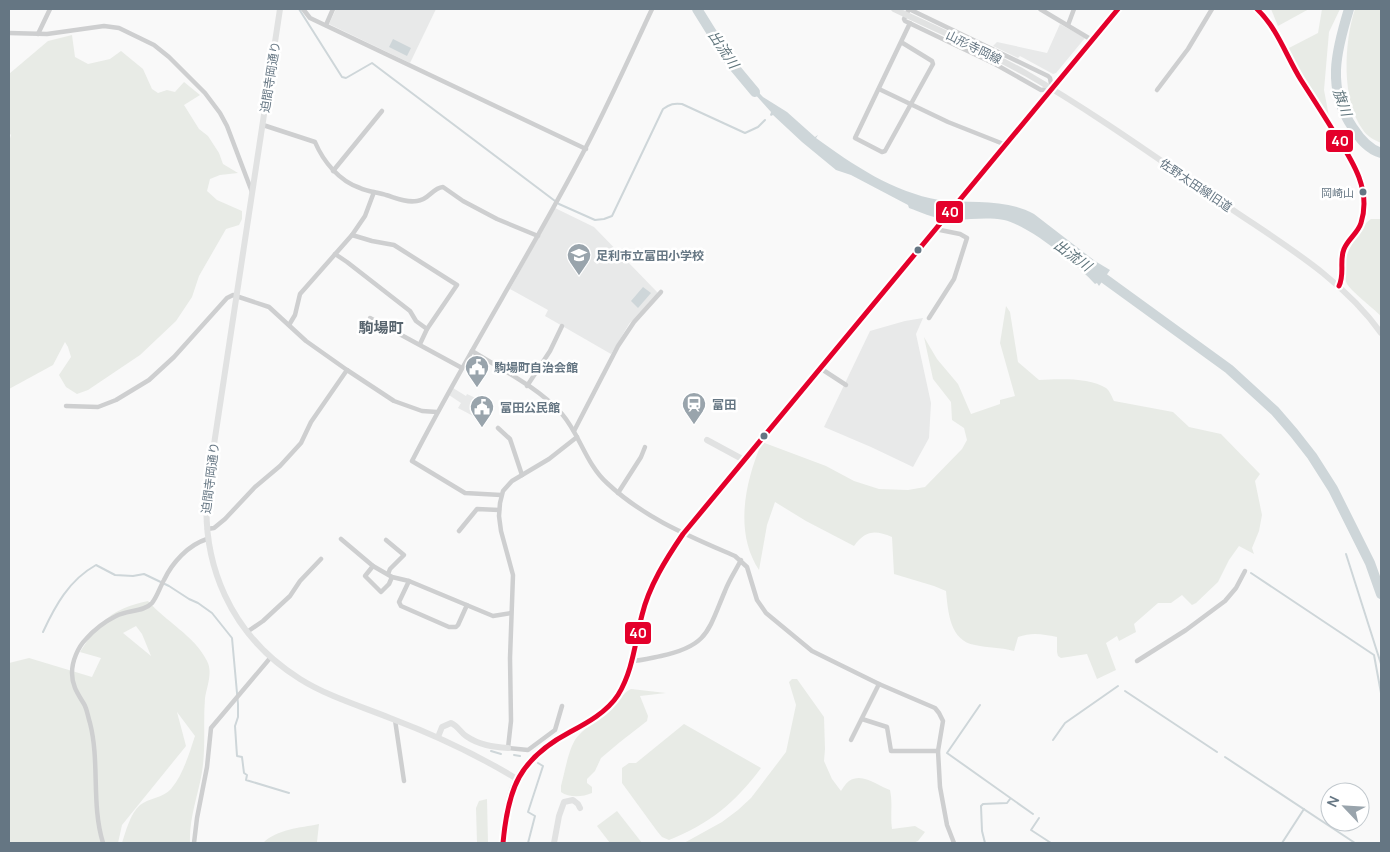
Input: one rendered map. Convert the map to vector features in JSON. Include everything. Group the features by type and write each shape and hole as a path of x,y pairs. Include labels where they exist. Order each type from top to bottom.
{"main road":[{"path":"503,843 507,806 517,779 532,758 546,746 602,712 615,699 623,686 642,613 650,592 664,563 683,534 1118,9"}],"street":[{"path":"38,34 50,9"},
{"name":"迫間寺岡通り","path":"280,9 208,484 205,516 210,556 230,607 247,632 271,658 293,674 316,688 438,737 478,756 517,779"},
{"path":"303,9 310,18 586,149"},
{"path":"326,25 333,9"},
{"path":"501,495 465,493 412,461 437,412 586,149 652,9"},
{"name":"山形寺岡線","path":"894,9 1024,72 1052,89"},
{"path":"908,9 1048,76 1052,89 1037,89 995,64 910,23 904,19 908,9"},
{"path":"1040,9 1092,40"},
{"path":"1068,25 1074,9"},
{"path":"1157,90 1188,49 1212,9"},
{"path":"1257,9 1270,23 1288,58 1358,172 1362,198 1362,221 1344,249 1341,262 1342,279 1339,286"},
{"path":"901,42 933,62 885,151 880,152 854,138 910,23"},
{"path":"9,33 38,34 104,26 119,28 154,45 169,57 205,93 220,113 228,126 252,193"},
{"path":"879,89 948,122 1006,145"},
{"name":"佐野太田線旧道","path":"1052,89 1078,104 1281,243 1339,286 1362,309 1381,333"},
{"path":"334,171 382,111"},
{"path":"262,125 315,142 318,150 334,171 348,183 360,188 413,202 425,199 443,186 463,201 497,219 538,236"},
{"path":"289,325 296,315 300,294 352,235 365,216 374,192"},
{"path":"929,318 954,279 967,238 960,234 935,229"},
{"path":"352,235 372,242 394,245 457,285 427,330 420,344"},
{"path":"335,254 410,311 416,321 427,330"},
{"path":"574,431 618,346 631,326 661,292"},
{"path":"66,406 98,407 128,394 158,372 228,298 236,295 270,308 306,341 394,401 422,412 437,412"},
{"path":"370,318 462,368"},
{"path":"527,386 550,351 562,326"},
{"path":"472,350 527,386 559,411 574,431 590,462 606,482 618,493 648,515 683,534 741,560 747,568 756,600 766,613 812,651 879,684 935,708 943,721 938,752 940,787 947,825 954,843"},
{"path":"820,368 846,385"},
{"path":"206,529 214,528 225,519 301,443 311,422 347,370"},
{"path":"498,428 510,439 522,474"},
{"path":"508,748 511,720 512,569 501,531 498,510 501,495 509,484 522,474 549,460 577,437"},
{"path":"707,440 744,460"},
{"path":"618,493 641,457 645,447"},
{"path":"459,531 477,510 498,510"},
{"path":"341,538 373,566 390,575 409,581 492,616 511,613"},
{"path":"103,843 97,824 95,763 90,724 85,705 78,697 74,686 72,676 74,659 85,639 107,622 126,612 148,607 154,601 176,561 194,544 207,539"},
{"path":"373,566 365,576 382,592 389,584 390,568 404,555 386,540"},
{"path":"247,632 263,621 290,596 300,580 321,559"},
{"path":"630,661 667,655 691,647 703,638 710,629 725,590 741,560"},
{"path":"1137,661 1186,630 1225,601 1236,588 1245,571"},
{"path":"409,581 399,602 401,606 449,627 456,627 458,625 467,605"},
{"path":"194,843 207,767 211,728 271,658"},
{"path":"850,740 879,684"},
{"path":"438,737 442,727 451,723 466,736 492,747 528,750 555,730 562,706"},
{"path":"862,719 887,727 891,751 938,752"},
{"path":"395,720 404,781"},
{"path":"554,843 559,816 564,802 572,800 580,808"}],"shaded area":[{"path":"336,9 436,9 410,63 329,24"},
{"path":"1271,9 1309,9 1278,26"},
{"path":"1322,9 1340,9 1329,32 1324,90 1330,122 1287,49 1318,33"},
{"path":"1355,9 1381,9 1381,143 1371,138 1363,130 1356,118 1351,103 1348,87 1347,54 1351,22"},
{"path":"1060,24 1085,38 1056,73 1053,74 1020,56 1018,58 993,46 997,42 1047,53"},
{"path":"72,35 75,57 88,64 110,59 121,51 143,69 152,89 158,93 167,90 175,92 184,82 200,95 184,105 199,129 208,136 219,153 223,164 238,173 220,175 210,179 207,191 217,200 242,211 242,219 239,225 226,229 199,276 192,297 176,321 140,355 88,390 77,394 66,387 59,375 71,357 65,342 53,365 9,389 9,142 11,135 9,133 9,74 48,41"},
{"name":"足利市立富田小学校","path":"555,208 594,227 658,293 629,324 611,354 545,316 548,310 510,289"},
{"path":"1371,219 1381,219 1381,316 1358,296 1347,284 1344,277 1346,256 1364,226"},
{"path":"1006,306 1010,312 1018,362 1039,380 1083,380 1106,388 1114,401 1173,412 1189,427 1221,434 1260,474 1255,481 1262,515 1259,531 1252,548 1254,554 1239,546 1229,560 1218,582 1196,603 1192,605 1182,595 1171,603 1158,603 1134,624 1136,632 1119,641 1117,636 1106,643 1116,670 1097,679 1087,654 1061,658 1058,656 1057,637 1028,634 1018,637 1014,651 975,645 960,638 955,632 949,616 946,591 894,574 892,537 881,533 871,533 863,537 854,546 806,521 775,502 767,525 759,570 751,555 747,540 744,523 747,490 762,442 826,466 854,481 879,489 908,490 925,487 962,449 967,440 964,428 952,420 951,402 933,379 924,337 937,359 958,384 971,414 1000,404 1000,400 1015,396 1000,343"},
{"path":"923,318 916,334 931,403 929,438 913,467 824,427 870,331"},
{"path":"453,388 466,396 467,394 486,403 477,418 458,408 461,403 449,395"},
{"path":"148,601 195,644 209,665 210,674 204,707 203,763 192,816 190,843 122,843 129,823 140,805 168,792 179,777 185,764 195,736 177,712 186,746 122,825 118,843 9,843 9,663 29,658 92,677 101,658 80,652 101,624 115,612","holes":["136,626 142,634 151,656 123,633"]},
{"path":"792,679 797,679 824,717 824,761 832,779 841,791 849,781 859,778 890,790 892,829 915,826 925,832 918,841 913,843 684,843 722,822 738,810 751,798 786,752 796,705 789,682"},
{"path":"631,689 666,693 640,696 648,716 647,721 601,758 595,771 587,779 587,783 592,787 592,793 576,796 561,792 568,759 576,739 586,728 610,711 622,696"},
{"path":"684,724 761,768 741,792 720,811 697,827 669,840 662,837 657,831 622,783 622,768 629,763 636,763"},
{"path":"487,799 488,843 477,843 476,808 479,801"},
{"path":"617,811 642,843 610,843 597,826"},
{"path":"319,824 317,842 319,843 263,843 282,832"}],"water":[{"path":"393,39 411,48 407,56 389,47"},
{"path":"748,81 763,97 787,112 815,137 818,135 816,138 874,176 906,191 939,200 988,202 1023,209 1034,214 1095,261 1110,270 1099,286 1039,237 1014,223 997,219 953,219 931,216 909,208 908,205 851,175 836,170 773,115 770,115 771,112 745,83"},
{"path":"643,287 651,293 638,308 631,301"}],"waterway":[{"path":"299,9 342,77 346,78 372,63 559,204 595,220 612,216 665,107 672,104 682,104 745,133 758,127 765,120"},
{"name":"出流川","path":"697,9 730,62 755,92"},
{"name":"旗川","path":"1349,9 1337,55 1336,84 1339,99 1359,136 1368,146 1381,153"},
{"name":"出流川","path":"1094,271 1229,369 1275,411 1312,456 1333,489 1370,563 1381,594"},
{"path":"1346,554 1381,664"},
{"path":"43,632 64,594 78,578 96,565 115,575 133,576 144,574 198,603 212,613 232,638 238,704 238,717 235,726 237,756 242,757 244,773 247,775 246,780 289,793"},
{"path":"1251,573 1374,655 1381,693"},
{"path":"1053,740 1065,723 1118,686"},
{"path":"1125,691 1217,752"},
{"path":"980,705 947,753 1033,814"},
{"path":"491,751 501,754"},
{"path":"514,755 520,756"},
{"path":"1225,757 1355,843"},
{"path":"528,843 535,816 528,812 543,766 538,763"},
{"path":"985,843 982,831 981,806 983,804 1007,803 1010,799"},
{"path":"1282,843 1304,809"},
{"path":"1039,818 1031,830 1051,843"}],"transit line":[{"name":"40","path":"503,843 508,806 519,777 528,764 553,742 602,712 618,695 627,676 649,594 664,563 683,534 1118,9"},
{"name":"40","path":"1257,9 1271,25 1301,80 1347,153 1362,186 1364,210 1358,230 1344,249 1342,277 1339,286"}],"place":[{"name":"岡崎山","path":"1363,192"},
{"name":"足利市立富田小学校","path":"579,276"},
{"name":"駒場町自治会館","path":"477,388"},
{"name":"富田","path":"694,425"},
{"name":"富田公民館","path":"482,428"}],"district":[{"name":"駒場町","path":"381,327"}]}
